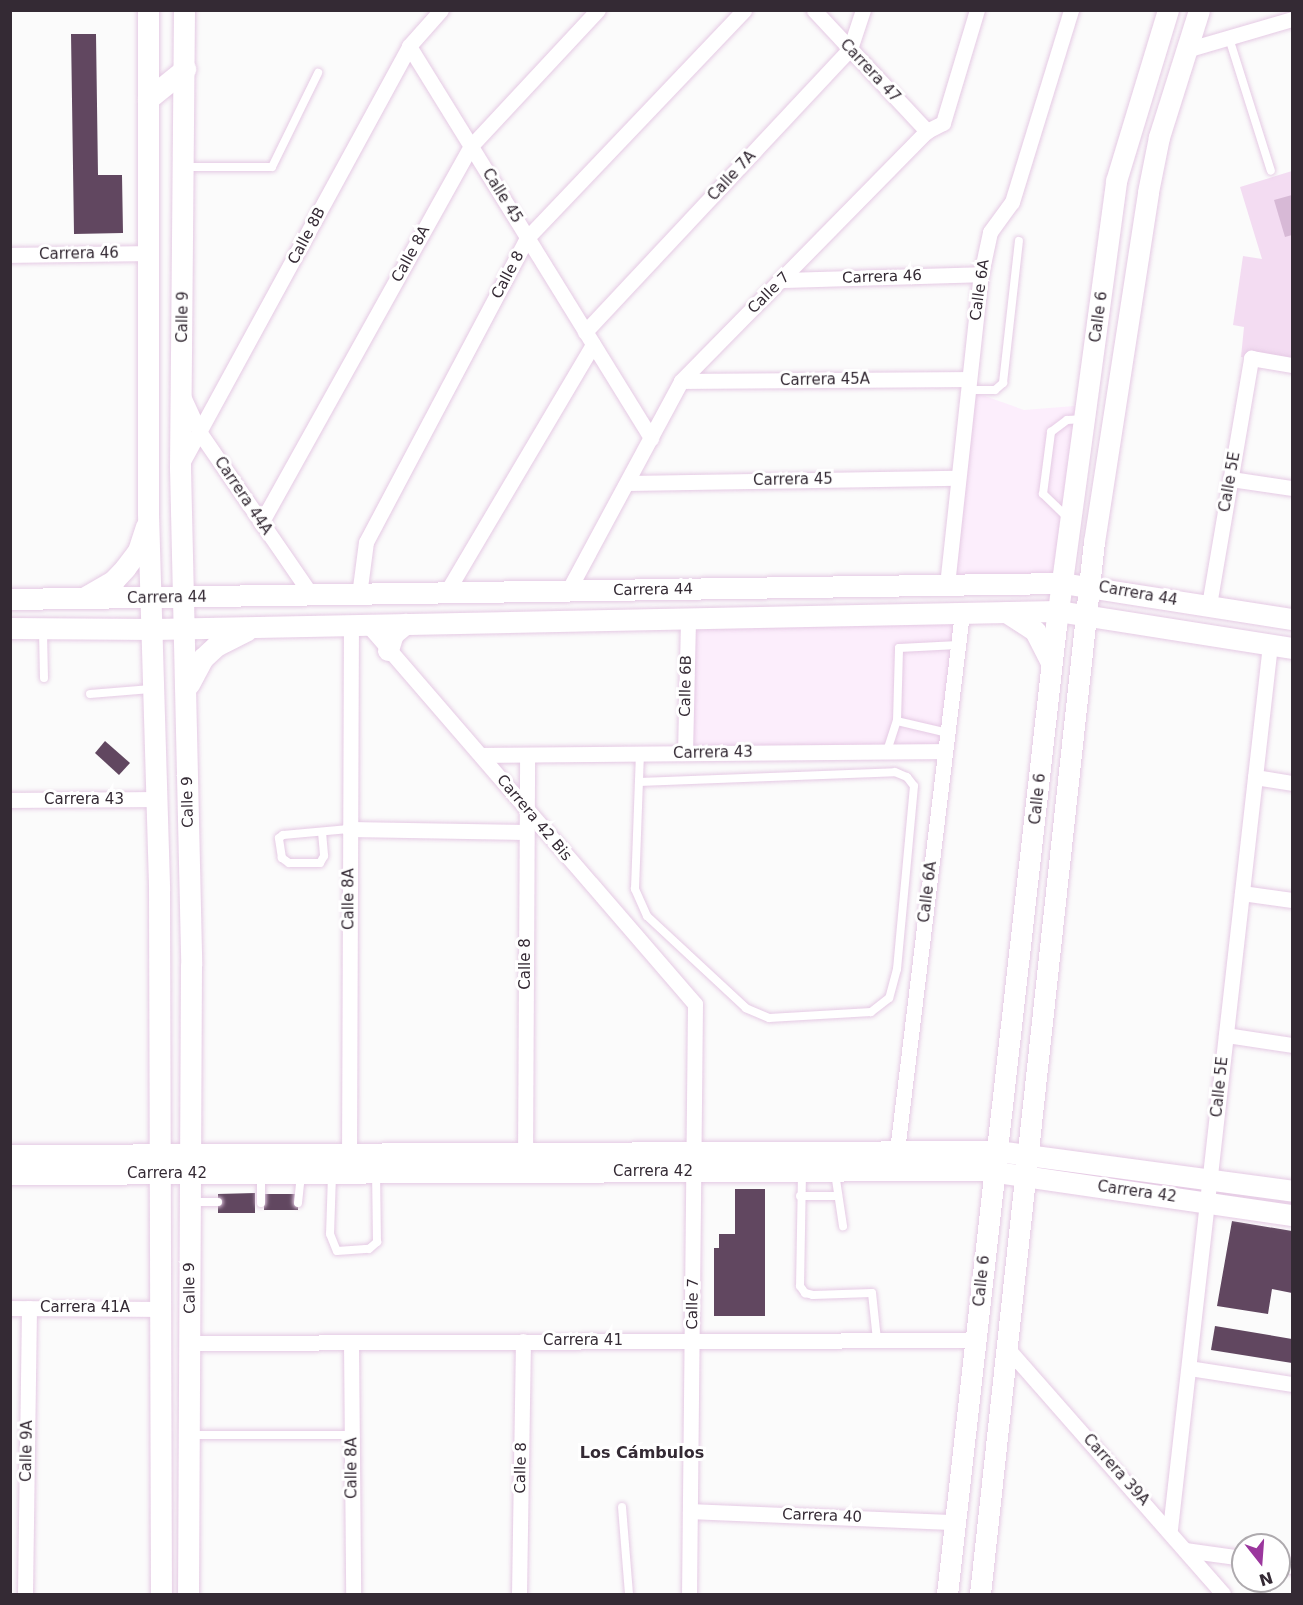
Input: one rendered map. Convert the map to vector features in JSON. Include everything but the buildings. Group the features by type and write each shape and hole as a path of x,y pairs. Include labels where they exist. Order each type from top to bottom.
{"main road":[{"name":"Calle 9","path":"148,10 148,514 153,599 158,799 162,1594"},
{"name":"Calle 9","path":"184,10 185,167 180,467 186,628 191,965 189,1165 191,1343 188,1594"},
{"name":"Calle 6","path":"947,1594 1058,611 1116,181 1168,10"},
{"name":"Calle 6","path":"980,1594 1027,1175 1088,585 1159,137 1199,10"},
{"path":"148,99 185,69"},
{"path":"1116,181 1159,137"},
{"path":"81,599 106,586 125,568 138,550 148,514"},
{"path":"1094,542 1106,573 1124,593"},
{"name":"Carrera 44","path":"10,599 153,599 1062,583 1088,585 1124,593 1293,619"},
{"path":"688,618 700,598 743,595 750,588"},
{"path":"494,592 525,621"},
{"name":"Carrera 44","path":"10,628 154,629 1058,611 1293,648"},
{"path":"1006,612 1035,631 1052,667"},
{"path":"388,650 393,634 405,624"},
{"path":"187,690 203,658 216,646 230,636 265,627"},
{"path":"159,890 190,936"},
{"path":"159,1013 191,965"},
{"name":"Carrera 42","path":"10,1155 160,1164 344,1167 997,1161 1029,1152 1293,1191"},
{"name":"Carrera 42","path":"997,1161 1027,1175 1293,1215"},
{"name":"Carrera 42","path":"695,1163 802,1171 834,1171 896,1162"},
{"name":"Carrera 42","path":"10,1174 160,1164"},
{"name":"Carrera 42","path":"189,1165 261,1174 301,1174 344,1167 376,1173 525,1164"},
{"path":"999,1419 975,1348 1013,1296"}],"street":[{"name":"Calle 8B","path":"180,467 409,46 441,10"},
{"name":"Calle 8A","path":"261,523 471,146 598,10"},
{"name":"Calle 8","path":"359,595 366,542 527,238 744,10"},
{"name":"Carrera 47","path":"814,10 927,131"},
{"name":"Calle 7A","path":"446,593 589,338 850,49 863,10"},
{"name":"Calle 7","path":"568,591 681,381 783,280 927,131 943,123 977,10"},
{"name":"Calle 6A","path":"947,585 981,274 990,232 1012,202 1071,10"},
{"path":"1186,50 1293,19"},
{"name":"Calle 45","path":"409,46 651,438"},
{"name":"Carrera 46","path":"10,255 148,253"},
{"name":"Carrera 46","path":"783,280 981,274"},
{"name":"Calle 5E","path":"1209,605 1251,358 1293,365"},
{"name":"Carrera 45A","path":"681,381 969,384"},
{"name":"Carrera 44A","path":"181,392 200,433 312,596"},
{"name":"Carrera 45","path":"627,483 958,478"},
{"path":"1231,478 1293,488"},
{"name":"Calle 6A","path":"896,1162 962,613"},
{"name":"Calle 6B","path":"685,753 688,618"},
{"name":"Calle 8A","path":"344,1167 350,830 359,625"},
{"name":"Carrera 42 Bis","path":"359,625 388,650 481,755 526,811 695,1004 697,1013"},
{"name":"Calle 5E","path":"1170,1529 1270,644"},
{"name":"Carrera 43","path":"481,755 945,751"},
{"name":"Calle 8","path":"525,1164 527,755"},
{"path":"1255,777 1293,783"},
{"name":"Carrera 43","path":"10,800 158,799"},
{"path":"350,830 526,832"},
{"path":"1242,893 1293,900"},
{"name":"Calle 7","path":"689,1594 697,1013"},
{"path":"1226,1035 1293,1045"},
{"name":"Carrera 41A","path":"10,1308 160,1309"},
{"name":"Calle 9A","path":"25,1594 29,1308"},
{"name":"Carrera 41","path":"191,1343 877,1340 975,1348"},
{"name":"Calle 8","path":"519,1594 523,1341"},
{"name":"Calle 8A","path":"351,1342 353,1594"},
{"name":"Carrera 39A","path":"1007,1348 1170,1529 1223,1594"},
{"path":"1188,1368 1293,1384"},
{"name":"Carrera 40","path":"690,1511 955,1522"},
{"path":"1185,1550 1231,1556"}],"lane":[{"path":"1229,38 1271,171"},
{"path":"185,167 272,168 318,73"},
{"path":"969,384 995,390 1003,383 1019,241"},
{"path":"1071,520 1056,511 1043,494 1051,432 1067,420 1085,419"},
{"path":"43,628 44,678"},
{"path":"887,751 897,721 899,648 958,645"},
{"path":"90,694 155,689"},
{"path":"897,721 948,733"},
{"path":"639,754 635,889 647,916 746,1008 770,1018 871,1012 889,998 897,969 914,786 907,777 896,772 639,782"},
{"path":"322,832 324,856 320,863 289,863 282,858 279,838 283,835 322,832 350,830"},
{"path":"344,1167 330,1234 337,1251 369,1249 377,1242 376,1173"},
{"path":"802,1171 800,1286 805,1293 813,1295 872,1293 877,1340"},
{"path":"834,1171 843,1226"},
{"path":"260,1202 261,1174"},
{"path":"298,1203 301,1174"},
{"path":"800,1196 837,1196"},
{"path":"189,1202 218,1202"},
{"path":"190,1435 352,1435"},
{"path":"622,1507 629,1594"}],"shaded area":[{"path":"1292,171 1292,365 1241,357 1244,327 1233,325 1243,256 1262,259 1240,187"},
{"path":"1292,195 1292,235 1285,237 1274,200"},
{"path":"968,390 1024,410 1087,405 1062,583 947,585"},
{"path":"962,613 945,751 685,753 688,618"}],"district":[{"name":"Los Cámbulos","path":"642,1453"}]}
